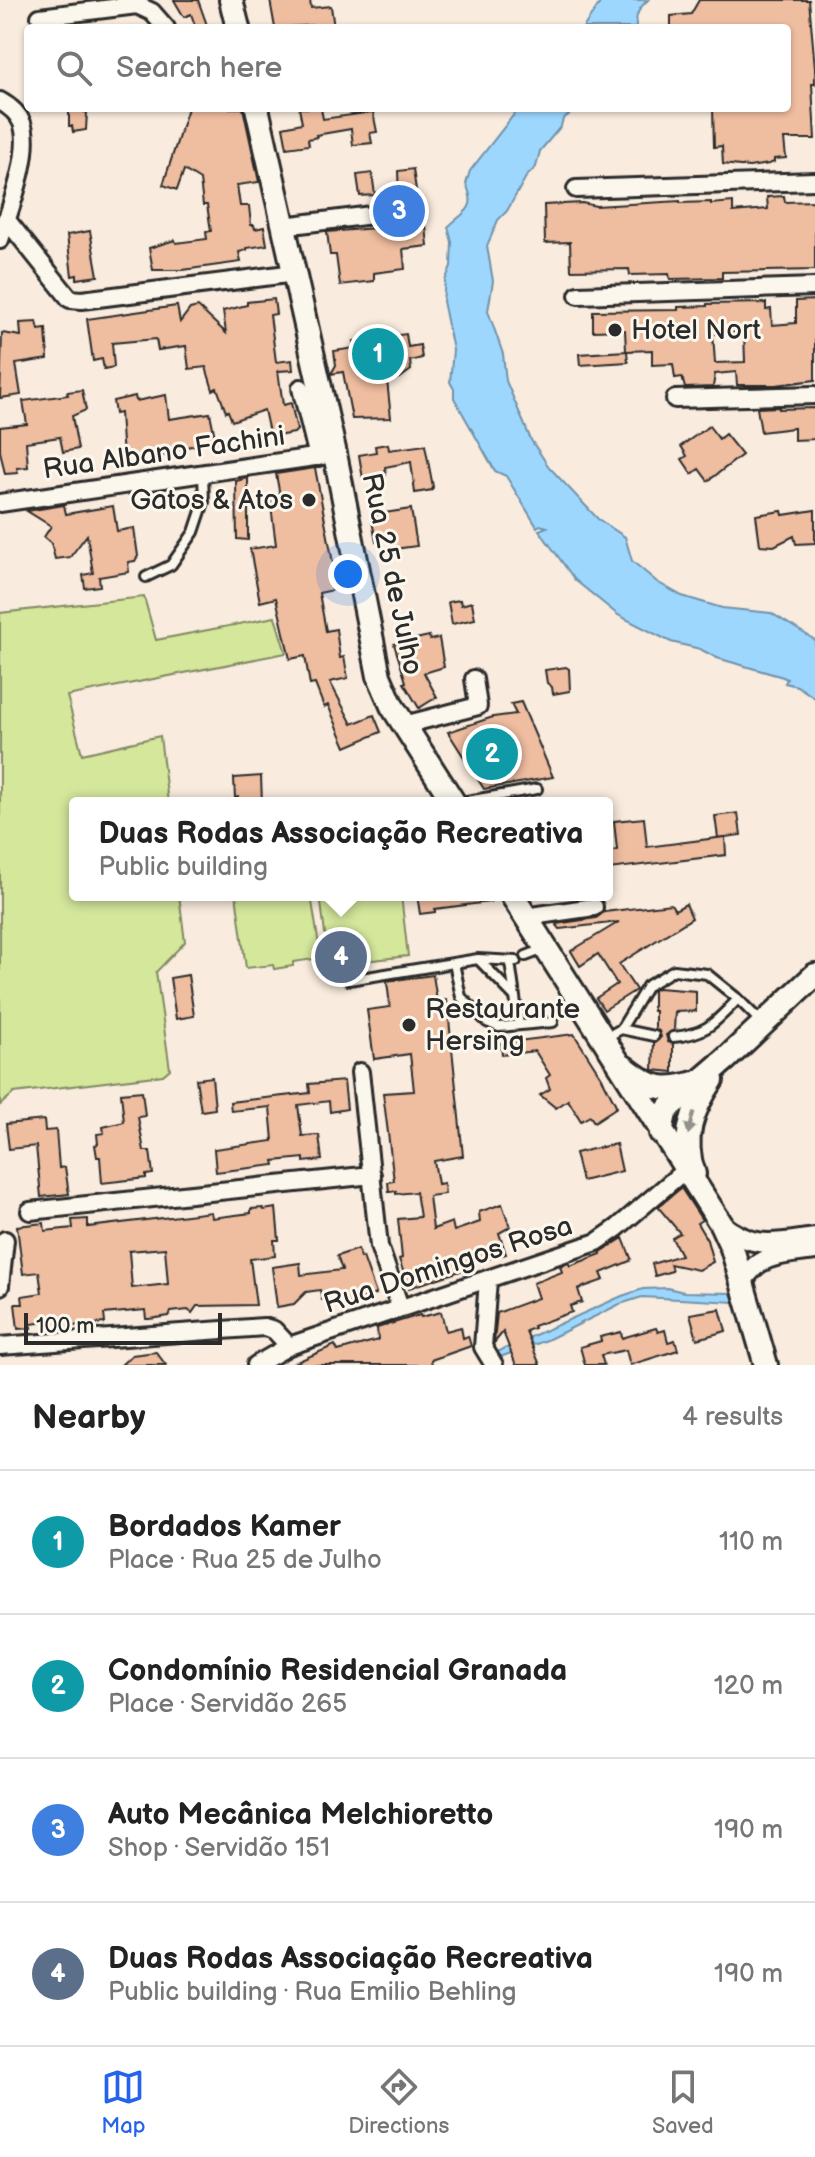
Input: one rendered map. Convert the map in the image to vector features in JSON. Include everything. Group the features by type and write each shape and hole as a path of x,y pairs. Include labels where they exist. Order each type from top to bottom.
{"main road":[{"path":"231,0 237,24"},
{"name":"Rua 25 de Julho","path":"258,112 295,273 326,456 374,655 384,686 404,725 450,797"},
{"path":"516,901 525,917 536,953 612,1035 616,1061 721,1224 745,1290 766,1365"},
{"path":"661,1133 665,1113 815,975"},
{"path":"702,1194 688,1154 689,1128 701,1096 726,1059"},
{"path":"616,1061 636,1077 656,1087 672,1088 699,1081"}],"street":[{"path":"40,17 137,5 152,12 162,24"},
{"path":"0,101 16,114 24,136 22,161 0,240"},
{"path":"576,189 815,181"},
{"path":"284,226 388,213"},
{"path":"6,219 70,299 295,273"},
{"path":"578,295 815,287"},
{"path":"301,388 326,456"},
{"path":"675,399 815,395"},
{"name":"Rua Albano Fachini","path":"0,503 326,456"},
{"path":"404,725 478,706 474,679"},
{"path":"525,917 594,907"},
{"path":"360,1072 379,1246 400,1307"},
{"name":"Rua Domingos Rosa","path":"256,1365 289,1346 597,1242 685,1170"},
{"path":"30,1211 372,1175"},
{"path":"721,1224 749,1242 815,1238"},
{"path":"0,1286 5,1240"},
{"path":"745,1290 752,1267 766,1258 815,1250"},
{"path":"488,1280 483,1347 494,1365"},
{"path":"0,1346 264,1327 274,1330 289,1346"}],"lane":[{"path":"146,577 171,565 194,532 204,502 203,474"},
{"path":"490,797 537,789"},
{"path":"478,959 515,997"},
{"path":"349,980 478,959 513,962 519,1025"},
{"path":"454,963 464,1003 493,1026 553,1022"},
{"path":"612,1035 647,986 674,970 707,974 763,1024"},
{"path":"673,1037 708,1030 738,999"},
{"path":"612,1035 654,1036"}],"green space":[{"path":"144,597 156,640 275,617 286,653 67,696 82,754 160,736 167,797 69,797 69,901 180,901 185,942 156,972 170,1069 163,1075 14,1093 0,1105 0,613"},
{"path":"237,901 312,901 321,958 293,962 293,966 274,969 273,965 246,968"},
{"path":"321,901 402,901 408,956 329,965"}],"water":[{"path":"602,0 648,0 638,12 636,24 586,24"},
{"path":"516,112 573,112 563,119 561,126 540,151 536,167 498,220 487,246 493,281 488,311 503,354 506,381 531,440 549,467 598,519 625,537 632,561 657,582 682,596 722,608 771,613 815,640 815,698 797,686 785,683 787,679 783,677 671,642 618,615 575,580 539,530 547,527 537,527 506,476 495,471 454,398 450,382 453,350 443,301 445,281 451,266 452,242 448,227 470,205 466,184 470,171"},
{"path":"667,1288 684,1292 731,1293 734,1302 642,1297 620,1304 547,1340 500,1357 495,1353 622,1296 643,1289"}],"building":[{"path":"174,0 198,0 207,24 195,24 191,14 184,17"},
{"path":"270,0 310,0 311,8 331,6 333,24 274,24"},
{"path":"699,0 809,0 815,68 815,84 812,84 815,139 784,139 786,158 774,159 769,164 749,167 723,164 722,146 714,147 713,112 791,112 791,24 671,24 671,16 691,14"},
{"path":"69,112 87,112 86,130 73,132 72,126 69,126"},
{"path":"187,112 244,112 259,182 237,185 240,206 249,206 251,225 255,229 264,227 267,245 239,252 241,262 183,270 153,270 149,248 175,240 176,243 207,239 206,232 211,231 200,180 184,170 177,190 163,185"},
{"path":"300,112 322,112 323,119 373,112 377,132 370,133 372,143 353,145 351,129 316,135 308,139 309,145 287,148 283,127 302,123"},
{"path":"413,169 421,226 426,226 428,246 403,249 405,269 374,273 374,281 340,285 336,255 330,255 327,232 376,228 395,221 399,211 392,196 399,195 398,171"},
{"path":"372,173 375,195 360,196 357,175"},
{"path":"784,196 785,202 815,201 815,270 722,272 722,278 670,279 669,274 630,275 629,269 571,270 570,242 545,243 544,205 733,202 733,212 768,209 767,197"},
{"path":"90,231 98,276 77,279 77,275 72,276 67,235"},
{"path":"274,299 276,314 270,315 276,362 292,360 293,370 278,371 283,405 291,403 297,430 294,433 270,437 264,410 232,421 217,388 213,390 206,367 189,369 186,346 158,350 156,339 112,343 114,367 104,369 102,359 93,361 87,319 177,306 180,322 190,309 198,307 226,333 223,311 247,305 247,302"},
{"path":"815,300 815,380 776,385 737,385 736,372 715,374 713,387 685,388 682,377 675,378 673,364 652,365 652,350 627,351 628,362 580,365 579,354 626,351 625,330 593,331 593,311 678,310 678,307 707,304 766,303 766,310 771,309 772,325 796,323 796,301","holes":["744,332 745,362 715,363 713,334"]},
{"path":"37,322 39,330 46,329 48,359 16,364 21,395 0,398 2,333 21,336 20,323"},
{"path":"406,334 408,347 420,345 422,358 410,361 411,370 400,378 387,380 391,418 352,419 343,372 331,374 336,365 334,351 355,348 354,341"},
{"path":"82,390 86,410 72,416 78,449 63,452 60,437 26,442 28,467 17,468 18,473 5,474 0,451 0,427 27,424 23,401"},
{"path":"166,395 169,419 210,413 216,442 174,449 172,454 155,458 154,454 123,458 120,413 115,414 113,401 135,396 136,401"},
{"path":"757,408 815,408 815,439 794,440 794,428 761,432"},
{"path":"709,426 719,439 725,434 742,455 708,481 699,469 692,474 682,459 687,456 681,446"},
{"path":"388,444 389,450 425,445 432,490 415,493 411,462 385,467 386,476 363,479 359,455 376,452 375,446"},
{"path":"315,468 338,589 319,593 326,631 336,629 340,658 344,657 348,678 330,682 352,724 374,715 381,732 346,747 328,705 324,707 315,684 310,685 305,656 290,659 276,598 260,602 250,549 276,545 270,498 280,496 276,474"},
{"path":"248,478 248,540 237,539 236,481"},
{"path":"64,505 66,514 113,506 117,531 134,528 138,556 135,561 128,562 129,572 99,577 100,586 85,588 83,575 93,573 87,535 70,557 55,559 51,543 44,537 51,526 27,511"},
{"path":"411,509 417,546 394,549 393,538 376,542 371,515"},
{"path":"815,510 815,543 796,544 794,536 774,546 760,545 756,515"},
{"path":"460,600 461,605 472,602 475,619 452,624 448,602"},
{"path":"429,636 430,640 439,638 444,667 424,673 437,697 419,708 404,683 394,644"},
{"path":"569,669 570,691 553,694 545,670"},
{"path":"521,702 553,777 484,789 448,732 493,717 516,714 511,704"},
{"path":"261,776 262,797 235,797 234,778"},
{"path":"738,813 741,835 718,838 715,816"},
{"path":"644,818 647,847 725,837 726,855 613,869 613,851 617,850 614,821"},
{"path":"418,901 490,901 435,909 435,912 420,914"},
{"path":"671,904 675,910 686,904 692,918 619,964 636,990 604,1010 596,998 617,984 598,954 580,966 571,951 619,922 560,929 556,924 596,918 604,912"},
{"path":"188,975 194,1016 176,1019 170,978"},
{"path":"433,975 437,1001 447,1000 463,1156 434,1161 438,1184 444,1183 445,1194 429,1196 433,1229 452,1222 454,1231 480,1222 479,1212 502,1204 510,1227 499,1233 506,1254 468,1264 469,1268 409,1288 399,1259 402,1258 398,1219 420,1217 416,1192 389,1192 388,1182 394,1181 383,1093 414,1091 410,1054 374,1059 367,1010 390,1007 387,981"},
{"path":"653,990 696,991 696,1011 675,1012 674,1030 666,1035 668,1042 673,1044 673,1072 653,1070 654,1043 661,1037 655,1029 653,1011"},
{"path":"574,1034 617,1107 594,1122 590,1116 581,1121 568,1100 556,1108 540,1095 550,1089 546,1078 550,1075 535,1051 502,1055 501,1043"},
{"path":"212,1077 215,1109 201,1111 196,1079"},
{"path":"344,1081 347,1109 330,1112 329,1101 298,1105 302,1136 319,1135 322,1160 274,1161 275,1165 216,1172 214,1149 273,1141 270,1107 231,1111 230,1102 310,1093 309,1084"},
{"path":"142,1091 145,1116 138,1117 144,1151 150,1151 153,1174 146,1175 146,1178 102,1183 100,1157 97,1157 95,1145 98,1144 97,1134 104,1133 103,1127 124,1122 121,1093"},
{"path":"44,1120 45,1131 56,1130 59,1168 65,1167 69,1194 41,1197 36,1146 9,1149 6,1124"},
{"path":"616,1144 622,1171 582,1181 575,1153"},
{"path":"681,1188 702,1220 697,1223 707,1240 713,1262 698,1270 670,1264 672,1271 655,1276 652,1264 681,1255 672,1238 680,1233 658,1207"},
{"path":"276,1208 279,1240 274,1240 275,1256 250,1259 256,1305 197,1306 192,1313 188,1310 171,1312 169,1316 149,1319 146,1319 145,1310 104,1314 105,1323 54,1331 53,1321 18,1329 15,1304 23,1304 22,1296 42,1293 39,1272 23,1274 17,1226 44,1223 45,1231 73,1228 72,1220 88,1219 88,1227 211,1212 212,1218 251,1213 251,1209","holes":["165,1248 168,1284 132,1288 129,1251"]},
{"path":"623,1238 630,1261 601,1273 604,1280 578,1289 582,1302 570,1306 572,1312 526,1331 540,1365 516,1365 503,1332 494,1343 497,1313 538,1298 533,1283 562,1272 560,1266 569,1263 570,1266 601,1254"},
{"path":"358,1249 376,1294 347,1304 345,1297 322,1300 320,1290 306,1292 294,1304 277,1307 272,1267 300,1263 301,1275 342,1270 337,1256"},
{"path":"720,1309 726,1331 697,1339 690,1314"},
{"path":"441,1312 446,1331 461,1327 463,1338 468,1336 471,1346 431,1360 432,1365 290,1365 335,1345 338,1351 378,1340 377,1328"},
{"path":"656,1328 658,1332 665,1330 668,1342 675,1340 678,1350 630,1365 626,1350 601,1355 604,1365 585,1365 580,1347 601,1341 600,1337 621,1332 622,1338"},
{"path":"156,1352 166,1365 121,1365 132,1355"}],"place":[{"name":"Auto Mecânica Melchioretto","path":"399,211"},
{"name":"Hotel Nort","path":"615,330"},
{"name":"Bordados Kamer","path":"378,354"},
{"name":"Gatos & Atos","path":"309,500"},
{"name":"Condomínio Residencial Granada","path":"492,754"},
{"name":"Duas Rodas Associação Recreativa","path":"341,957"},
{"name":"Restaurante Hersing","path":"409,1025"}]}
